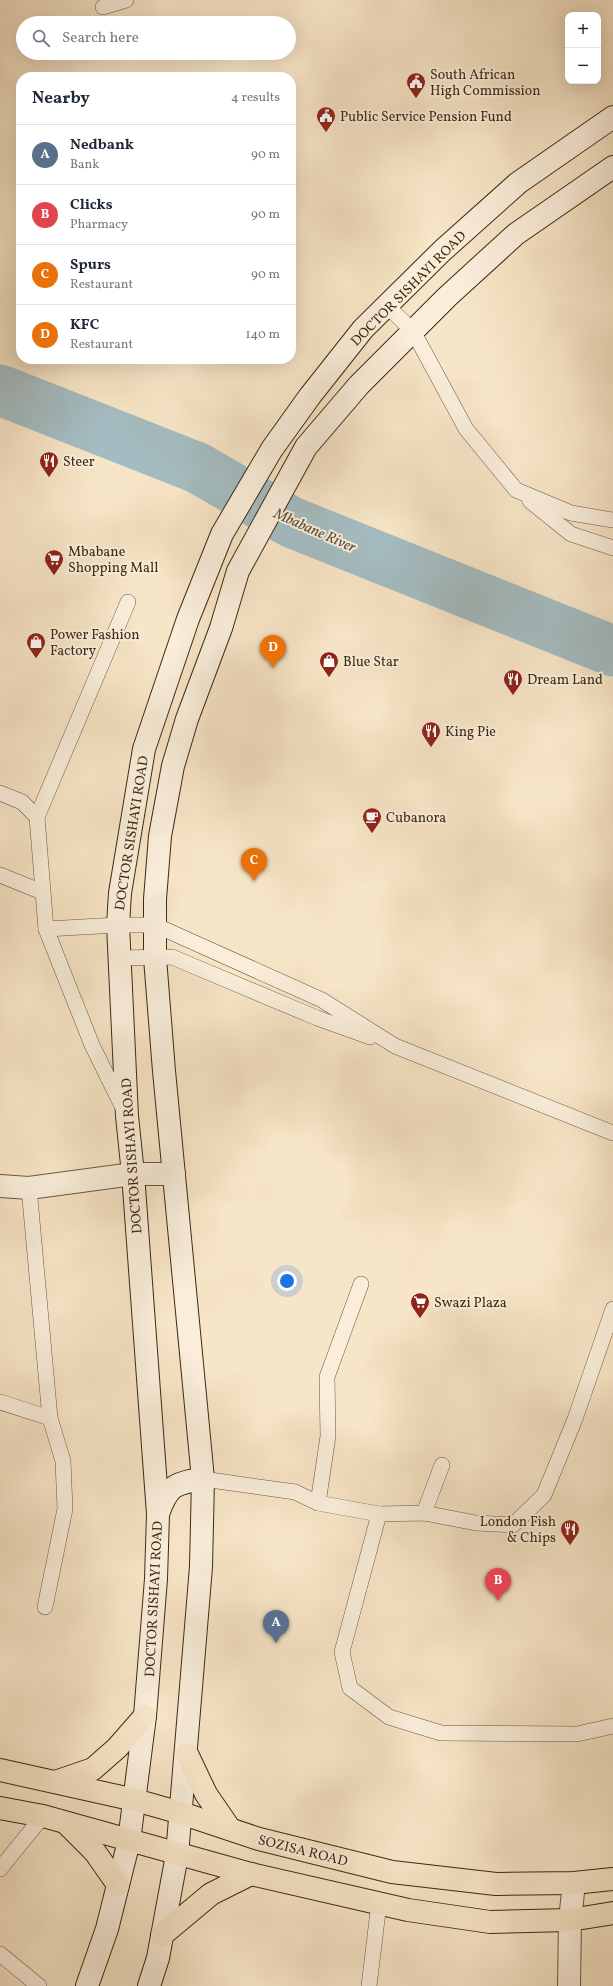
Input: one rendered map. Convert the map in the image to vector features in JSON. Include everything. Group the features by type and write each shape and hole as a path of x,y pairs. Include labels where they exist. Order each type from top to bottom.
{"main road":[{"name":"DOCTOR SISHAYI ROAD","path":"87,1986 107,1929 129,1841 145,1716 156,1579 158,1514 133,1174 127,1116 118,925 120,893 144,749 188,618 222,534 272,449 310,396 363,329 442,251 518,183 613,117"},
{"path":"149,1986 158,1958 177,1855 200,1567 203,1479 155,958 155,899 160,836 173,766 187,719 221,628 238,572 306,447 359,385 447,297 516,234 613,167"},
{"path":"0,1186 29,1188 133,1174 174,1174"},
{"path":"158,1514 163,1500 171,1488 184,1482 203,1479"},
{"path":"55,1782 93,1769 117,1748 145,1716"},
{"path":"186,1754 206,1794 230,1829"},
{"name":"SOZISA ROAD","path":"0,1770 135,1800 181,1813 260,1839 392,1872 496,1884 574,1884 613,1879"},
{"path":"0,1808 43,1816 177,1855 251,1874 408,1910 490,1922 570,1920 613,1913"},
{"path":"66,1823 95,1852 118,1885"},
{"path":"162,1935 211,1894 251,1874"},
{"path":"570,1986 570,1920 574,1884"}],"lane":[{"path":"103,7 126,0"},
{"path":"387,306 413,331 466,429 516,490 571,534 613,548"},
{"path":"516,490 571,513 613,520"},
{"path":"127,1116 92,1045 46,930 37,817 128,602"},
{"path":"0,793 22,802 37,817"},
{"path":"0,875 42,892"},
{"path":"46,930 118,925 155,925 322,1000 395,1046"},
{"path":"120,958 172,957 317,1018 395,1046 613,1133"},
{"path":"29,1188 50,1418 63,1461 65,1509 44,1607"},
{"path":"318,1503 328,1436 327,1377 361,1284"},
{"path":"203,1479 295,1492 318,1503 379,1514 424,1513 476,1523 513,1525 544,1495 575,1419 613,1309"},
{"path":"0,1402 50,1418"},
{"path":"424,1513 442,1465"},
{"path":"379,1514 342,1652 350,1688 389,1717 441,1733 577,1734 613,1726"},
{"path":"0,1869 43,1816"},
{"path":"369,1986 379,1903"},
{"path":"0,1954 39,1986"}],"waterway":[{"name":"Mbabane River","path":"0,390 198,468 291,522 613,651"}],"place":[{"name":"South African High Commission","path":"416,99"},
{"name":"Public Service Pension Fund","path":"326,133"},
{"name":"Steer","path":"49,478"},
{"name":"Mbabane Shopping Mall","path":"54,576"},
{"name":"Power Fashion Factory","path":"36,659"},
{"name":"KFC","path":"273,668"},
{"name":"Blue Star","path":"329,678"},
{"name":"Dream Land","path":"513,696"},
{"name":"King Pie","path":"431,748"},
{"name":"Cubanora","path":"372,834"},
{"name":"Spurs","path":"254,881"},
{"name":"Swazi Plaza","path":"420,1319"},
{"name":"London Fish & Chips","path":"570,1546"},
{"name":"Clicks","path":"498,1601"},
{"name":"Nedbank","path":"276,1643"}]}
